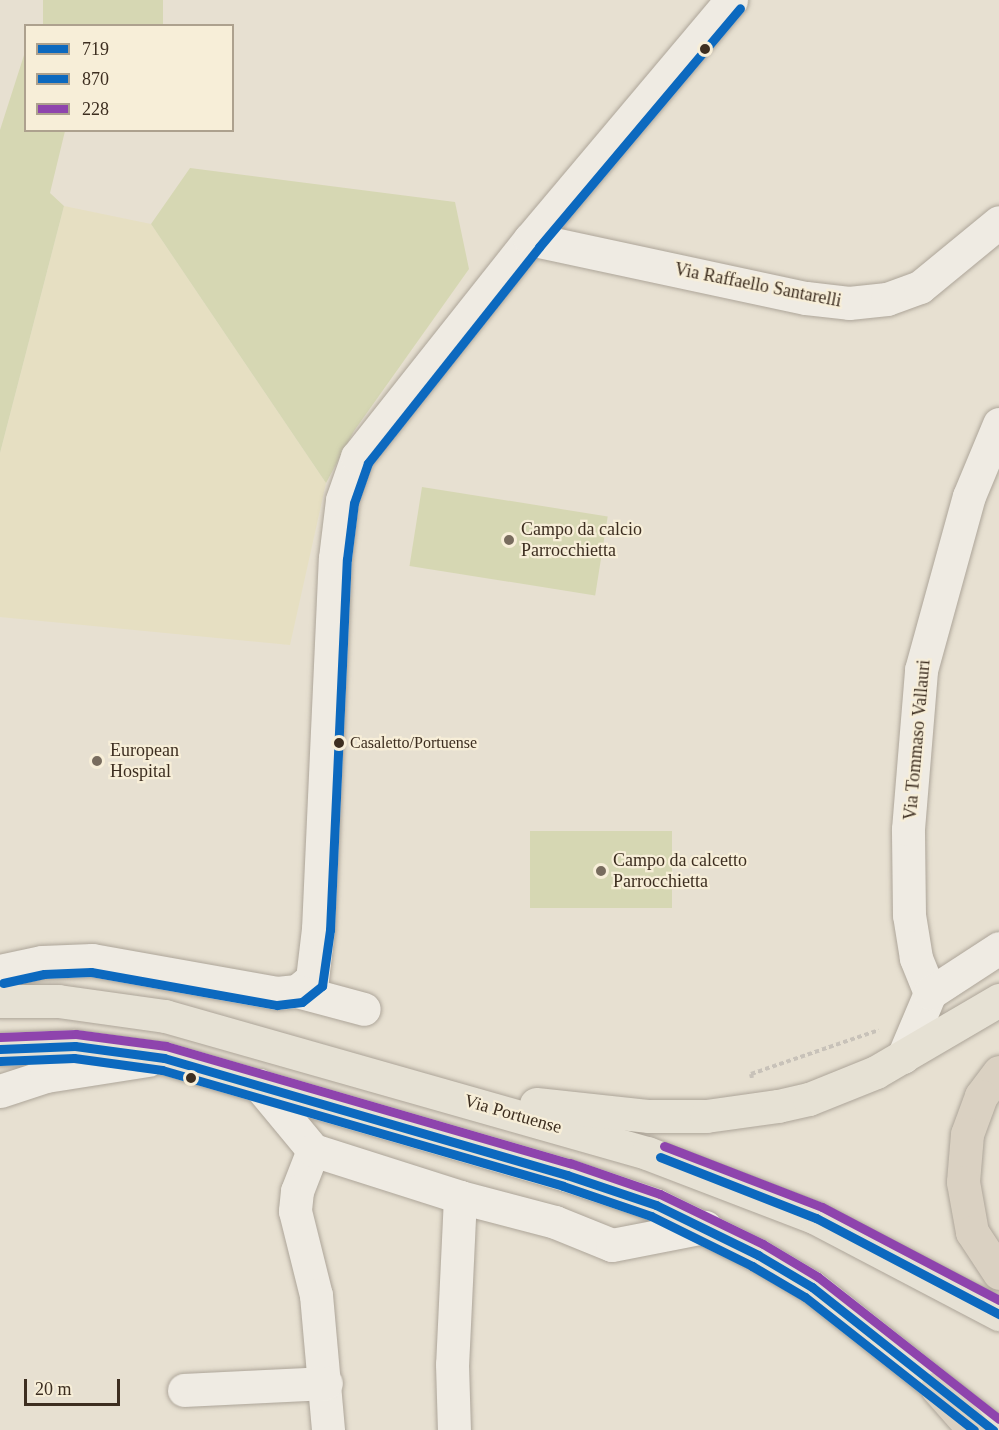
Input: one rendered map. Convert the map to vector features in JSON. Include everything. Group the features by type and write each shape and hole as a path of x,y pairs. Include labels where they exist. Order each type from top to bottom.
{"highway":[{"path":"999,1072 981,1096 964,1149 964,1198 972,1232 999,1274"},
{"path":"937,1388 974,1430"}],"main road":[{"path":"439,1093 649,1116 706,1116 809,1099 903,1057 999,1000"},
{"name":"Via Portuense","path":"0,1001 86,1004 165,1016 439,1093 709,1174 816,1218 999,1314"},
{"path":"0,1049 75,1046 164,1058 613,1189 705,1227 812,1287 993,1430"}],"street":[{"path":"297,991 312,979 316,968 335,558 348,479 370,436 530,239 731,0"},
{"name":"Via Raffaello Santarelli","path":"530,239 806,298 849,303 887,299 920,287 999,222"},
{"name":"Via Tommaso Vallauri","path":"930,993 916,958 909,915 908,829 921,670 969,496 999,424"},
{"path":"903,1057 930,993 999,948"},
{"path":"0,971 42,962 92,960 264,991 297,991 364,1009"},
{"path":"0,1091 46,1076 164,1058"},
{"path":"259,1085 313,1150 460,1197 555,1222 612,1245 705,1227"},
{"path":"313,1150 297,1191 295,1211 315,1286 326,1383 328,1430"},
{"path":"454,1430 452,1364 460,1197"},
{"path":"184,1390 326,1383"}],"path":[{"path":"753,1084 752,1074 885,1028"}],"shaded area":[{"path":"64,206 151,224 326,483 290,645 0,617 0,453"}],"green space":[{"path":"43,0 163,0 163,24 43,24"},
{"path":"24,55 24,132 65,132 50,193 64,206 0,453 0,130"},
{"path":"190,168 455,202 469,269 354,431 326,483 151,224"},
{"name":"Campo da calcio Parrocchietta","path":"422,487 608,516 595,595 409,566"},
{"name":"Campo da calcetto Parrocchietta","path":"530,831 672,831 672,908 530,908"}],"transit line":[{"name":"870","path":"3,983 44,974 91,972 277,1005 302,1002 322,986 330,930 347,559 354,503 368,463 539,247 740,8"},
{"name":"228","path":"0,1037 76,1034 166,1046 570,1163 660,1194 763,1244 818,1277 999,1419"},
{"name":"719","path":"0,1049 75,1046 164,1058 567,1175 656,1205 758,1255 812,1287 993,1430"},
{"name":"870","path":"0,1061 74,1058 162,1070 563,1186 651,1216 752,1266 805,1297 974,1430"},
{"name":"228","path":"664,1146 822,1207 999,1300"},
{"name":"719","path":"660,1157 816,1218 999,1314"}],"place":[{"name":"Campo da calcio Parrocchietta","path":"509,540"},
{"name":"Casaletto/Portuense","path":"339,743"},
{"name":"European Hospital","path":"97,761"},
{"name":"Campo da calcetto Parrocchietta","path":"601,871"}]}
